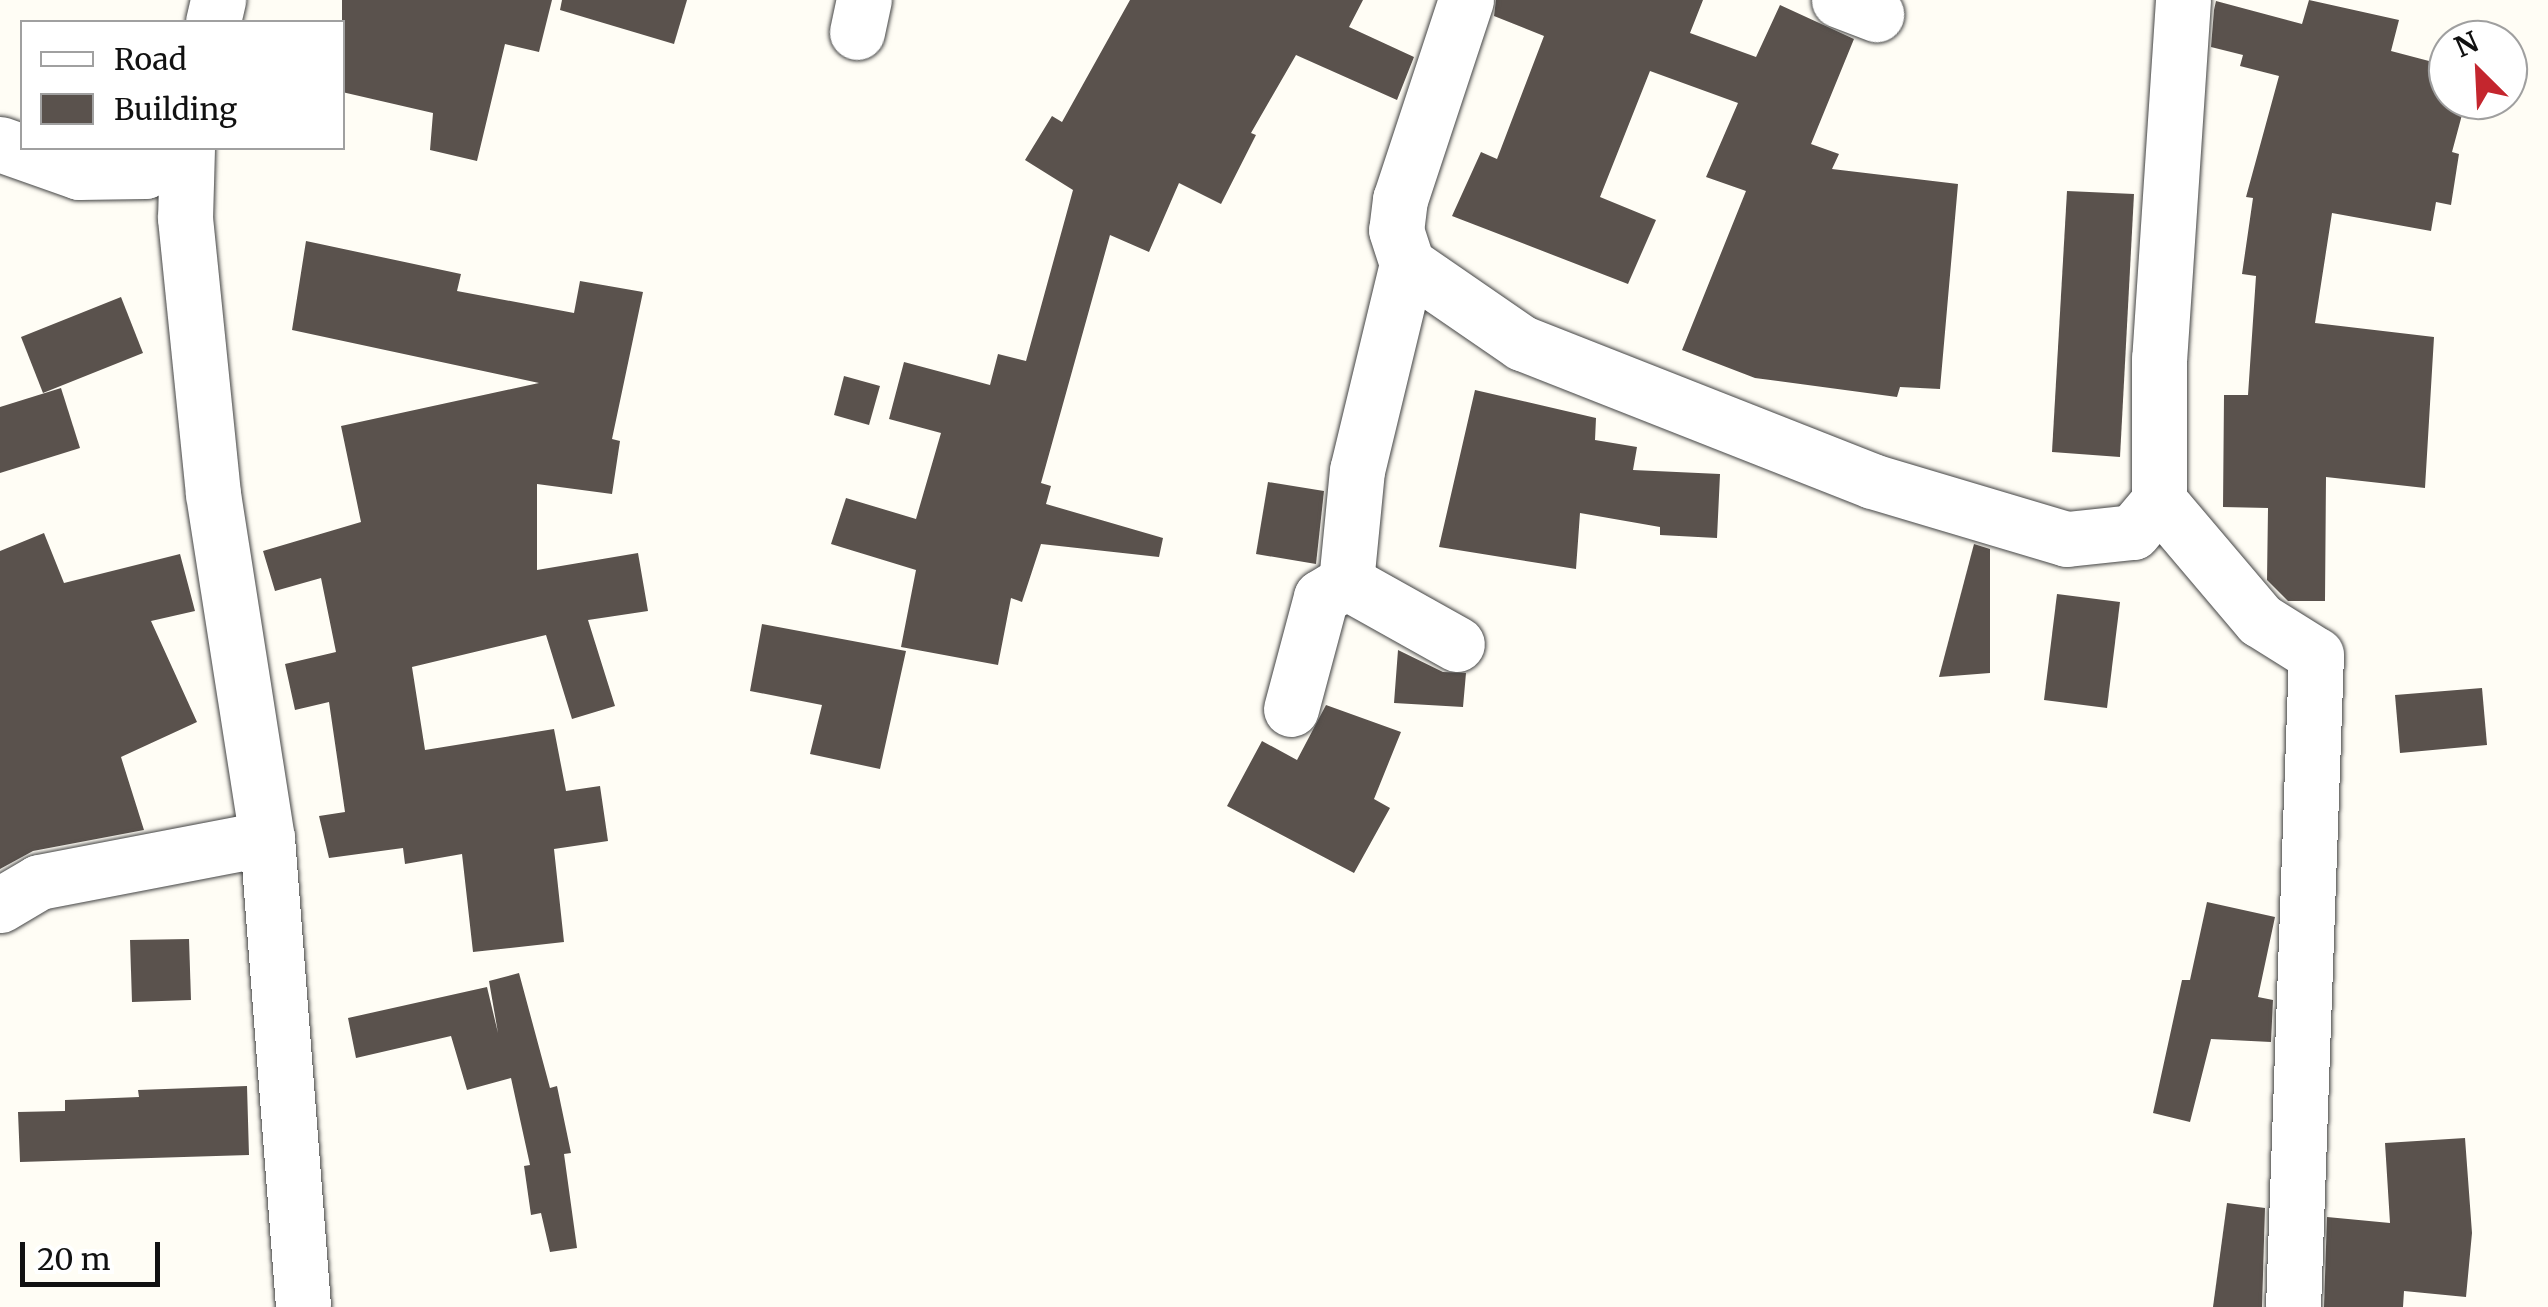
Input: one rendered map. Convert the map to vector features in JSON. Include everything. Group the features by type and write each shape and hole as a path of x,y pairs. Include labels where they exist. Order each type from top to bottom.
{"street":[{"path":"1346,582 1357,470 1407,264 1396,230 1400,199 1466,0"},
{"path":"1407,264 1522,342 1872,481 2067,540 2133,532 2159,501 2159,358 2184,0"},
{"path":"0,144 79,172 145,170 175,150"},
{"path":"186,150 185,218 213,494 266,838 303,1307"},
{"path":"2159,501 2260,620 2316,655 2293,1307"},
{"path":"1346,582 1457,644"},
{"path":"1291,709 1321,597 1346,582"},
{"path":"0,905 39,882 266,838"}],"building":[{"path":"342,0 552,0 539,52 505,44 477,161 430,150 433,113 345,93"},
{"path":"562,0 687,0 674,44 560,10"},
{"path":"1130,0 1363,0 1349,27 1414,57 1397,100 1296,55 1251,133 1256,135 1221,204 1179,183 1149,252 1110,235 1041,483 1051,486 1046,504 1163,538 1159,557 1041,544 1022,602 1011,598 998,665 901,647 916,570 831,544 846,498 916,519 941,433 889,419 904,362 990,385 998,354 1026,361 1073,190 1025,160 1052,116 1062,122"},
{"path":"1496,0 1703,0 1690,33 1756,57 1780,5 1854,39 1811,144 1839,154 1832,169 1958,184 1940,389 1900,387 1897,397 1755,378 1682,350 1746,191 1706,177 1738,103 1650,71 1600,197 1656,220 1628,284 1452,216 1481,152 1497,159 1544,36 1494,16"},
{"path":"2309,0 2399,20 2391,51 2428,61 2428,120 2461,120 2452,152 2459,154 2451,205 2436,202 2431,231 2332,213 2315,323 2434,337 2425,488 2326,477 2325,601 2288,601 2267,580 2268,508 2223,507 2224,395 2248,395 2256,276 2242,274 2253,198 2246,197 2279,76 2240,66 2243,55 2211,47 2214,10 2216,1 2302,24"},
{"path":"2067,191 2134,194 2120,457 2052,452"},
{"path":"306,241 461,274 457,291 574,313 580,281 643,292 612,439 620,441 612,494 537,484 537,570 638,553 648,611 588,620 615,706 572,719 546,635 412,667 425,750 554,729 566,791 600,786 608,841 554,849 564,942 473,952 462,854 405,864 403,848 329,858 319,816 345,812 329,702 295,710 285,664 336,652 321,578 275,591 263,551 361,522 341,426 539,383 292,330"},
{"path":"121,297 143,353 43,393 21,337"},
{"path":"844,376 880,386 869,425 834,415"},
{"path":"61,388 80,448 0,473 0,407"},
{"path":"1475,390 1596,418 1595,440 1637,447 1633,470 1720,474 1717,538 1660,535 1660,527 1580,513 1576,569 1439,547"},
{"path":"1268,482 1324,491 1316,564 1256,554"},
{"path":"44,533 64,583 180,554 195,611 151,621 197,722 121,757 144,830 33,851 0,869 0,551"},
{"path":"1974,544 1990,549 1990,673 1939,677"},
{"path":"2057,594 2120,602 2107,708 2044,700"},
{"path":"762,624 906,651 880,769 810,754 822,705 750,691"},
{"path":"1398,650 1443,672 1466,673 1463,707 1394,703"},
{"path":"2482,688 2487,745 2400,753 2395,695"},
{"path":"1326,705 1401,732 1374,799 1390,808 1354,873 1227,806 1262,741 1297,760"},
{"path":"2207,902 2275,917 2258,997 2273,1000 2271,1042 2211,1039 2190,1122 2153,1113 2182,980 2190,980"},
{"path":"189,939 191,1000 132,1002 130,940"},
{"path":"519,973 550,1088 557,1086 571,1153 564,1154 577,1248 550,1252 541,1213 531,1215 524,1166 530,1165 511,1078 467,1090 451,1036 356,1058 348,1018 487,987 498,1033 489,981"},
{"path":"247,1086 249,1155 20,1162 18,1112 65,1111 65,1100 139,1097 138,1090"},
{"path":"2465,1138 2472,1233 2466,1297 2404,1291 2403,1307 2324,1307 2327,1217 2390,1223 2385,1143"},
{"path":"2227,1203 2265,1208 2262,1307 2213,1307"}]}
